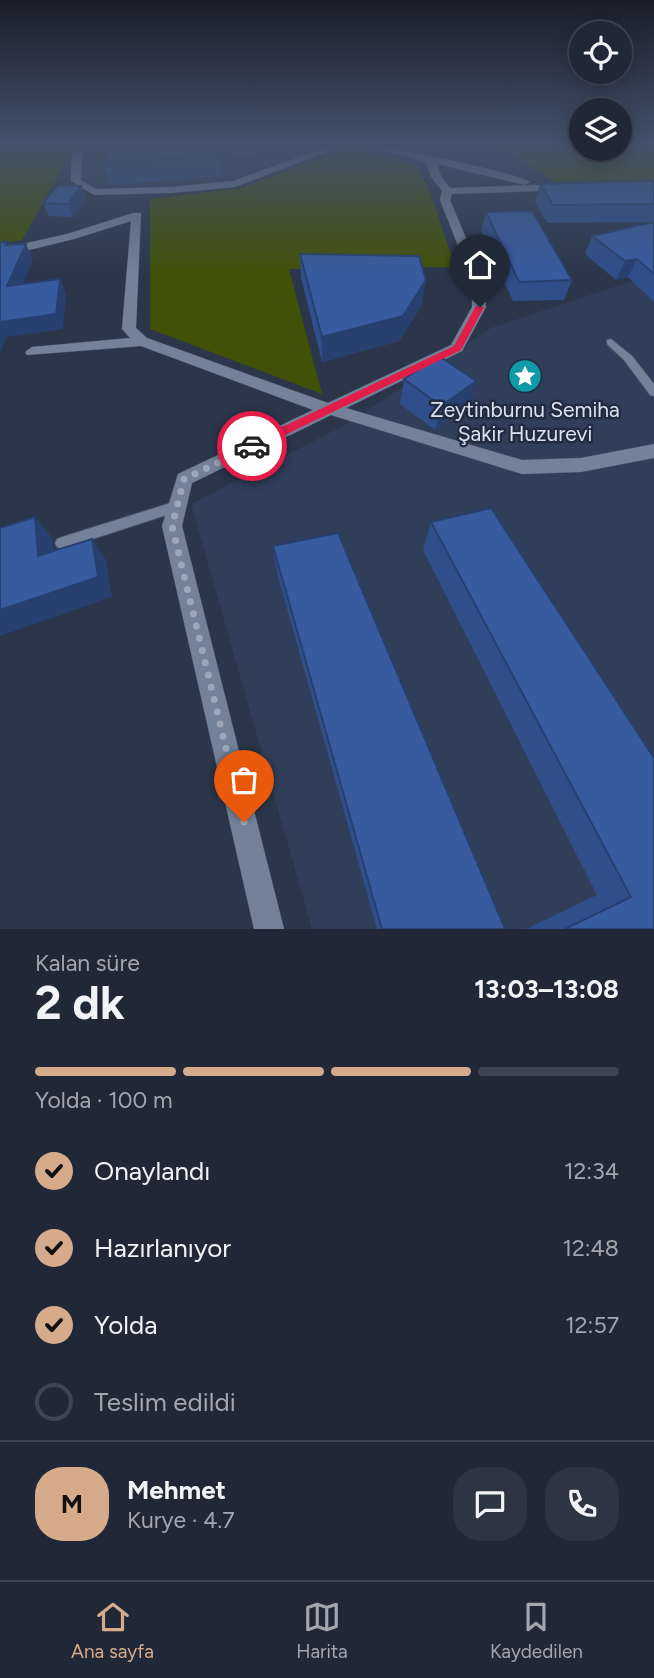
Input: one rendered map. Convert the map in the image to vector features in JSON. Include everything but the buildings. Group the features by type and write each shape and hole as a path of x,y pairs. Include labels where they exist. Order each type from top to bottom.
{"street":[{"path":"88,188 94,192 171,188"},
{"path":"447,191 514,188"},
{"path":"269,929 172,526 184,479 457,348 480,307 478,281 445,200 447,191"},
{"path":"0,253 70,237 137,215 129,329 142,341 329,409 522,467 582,465 654,450"},
{"path":"32,352 142,341"}],"lane":[{"path":"611,342 628,358 654,393"},
{"path":"62,543 177,506"}],"shaded area":[{"path":"654,277 654,929 312,929 191,504 347,424 491,328 623,284"}],"green space":[{"path":"0,188 51,188 22,240 0,243"},
{"path":"238,188 429,188 455,267 289,269 322,394 150,329 150,199"}],"way so far":[{"path":"244,822 172,526 184,479 252,446"}],"place":[{"name":"Zeytinburnu Semiha Şakir Huzurevi","path":"525,376"}],"route":[{"path":"252,446 457,348 480,307"}]}
